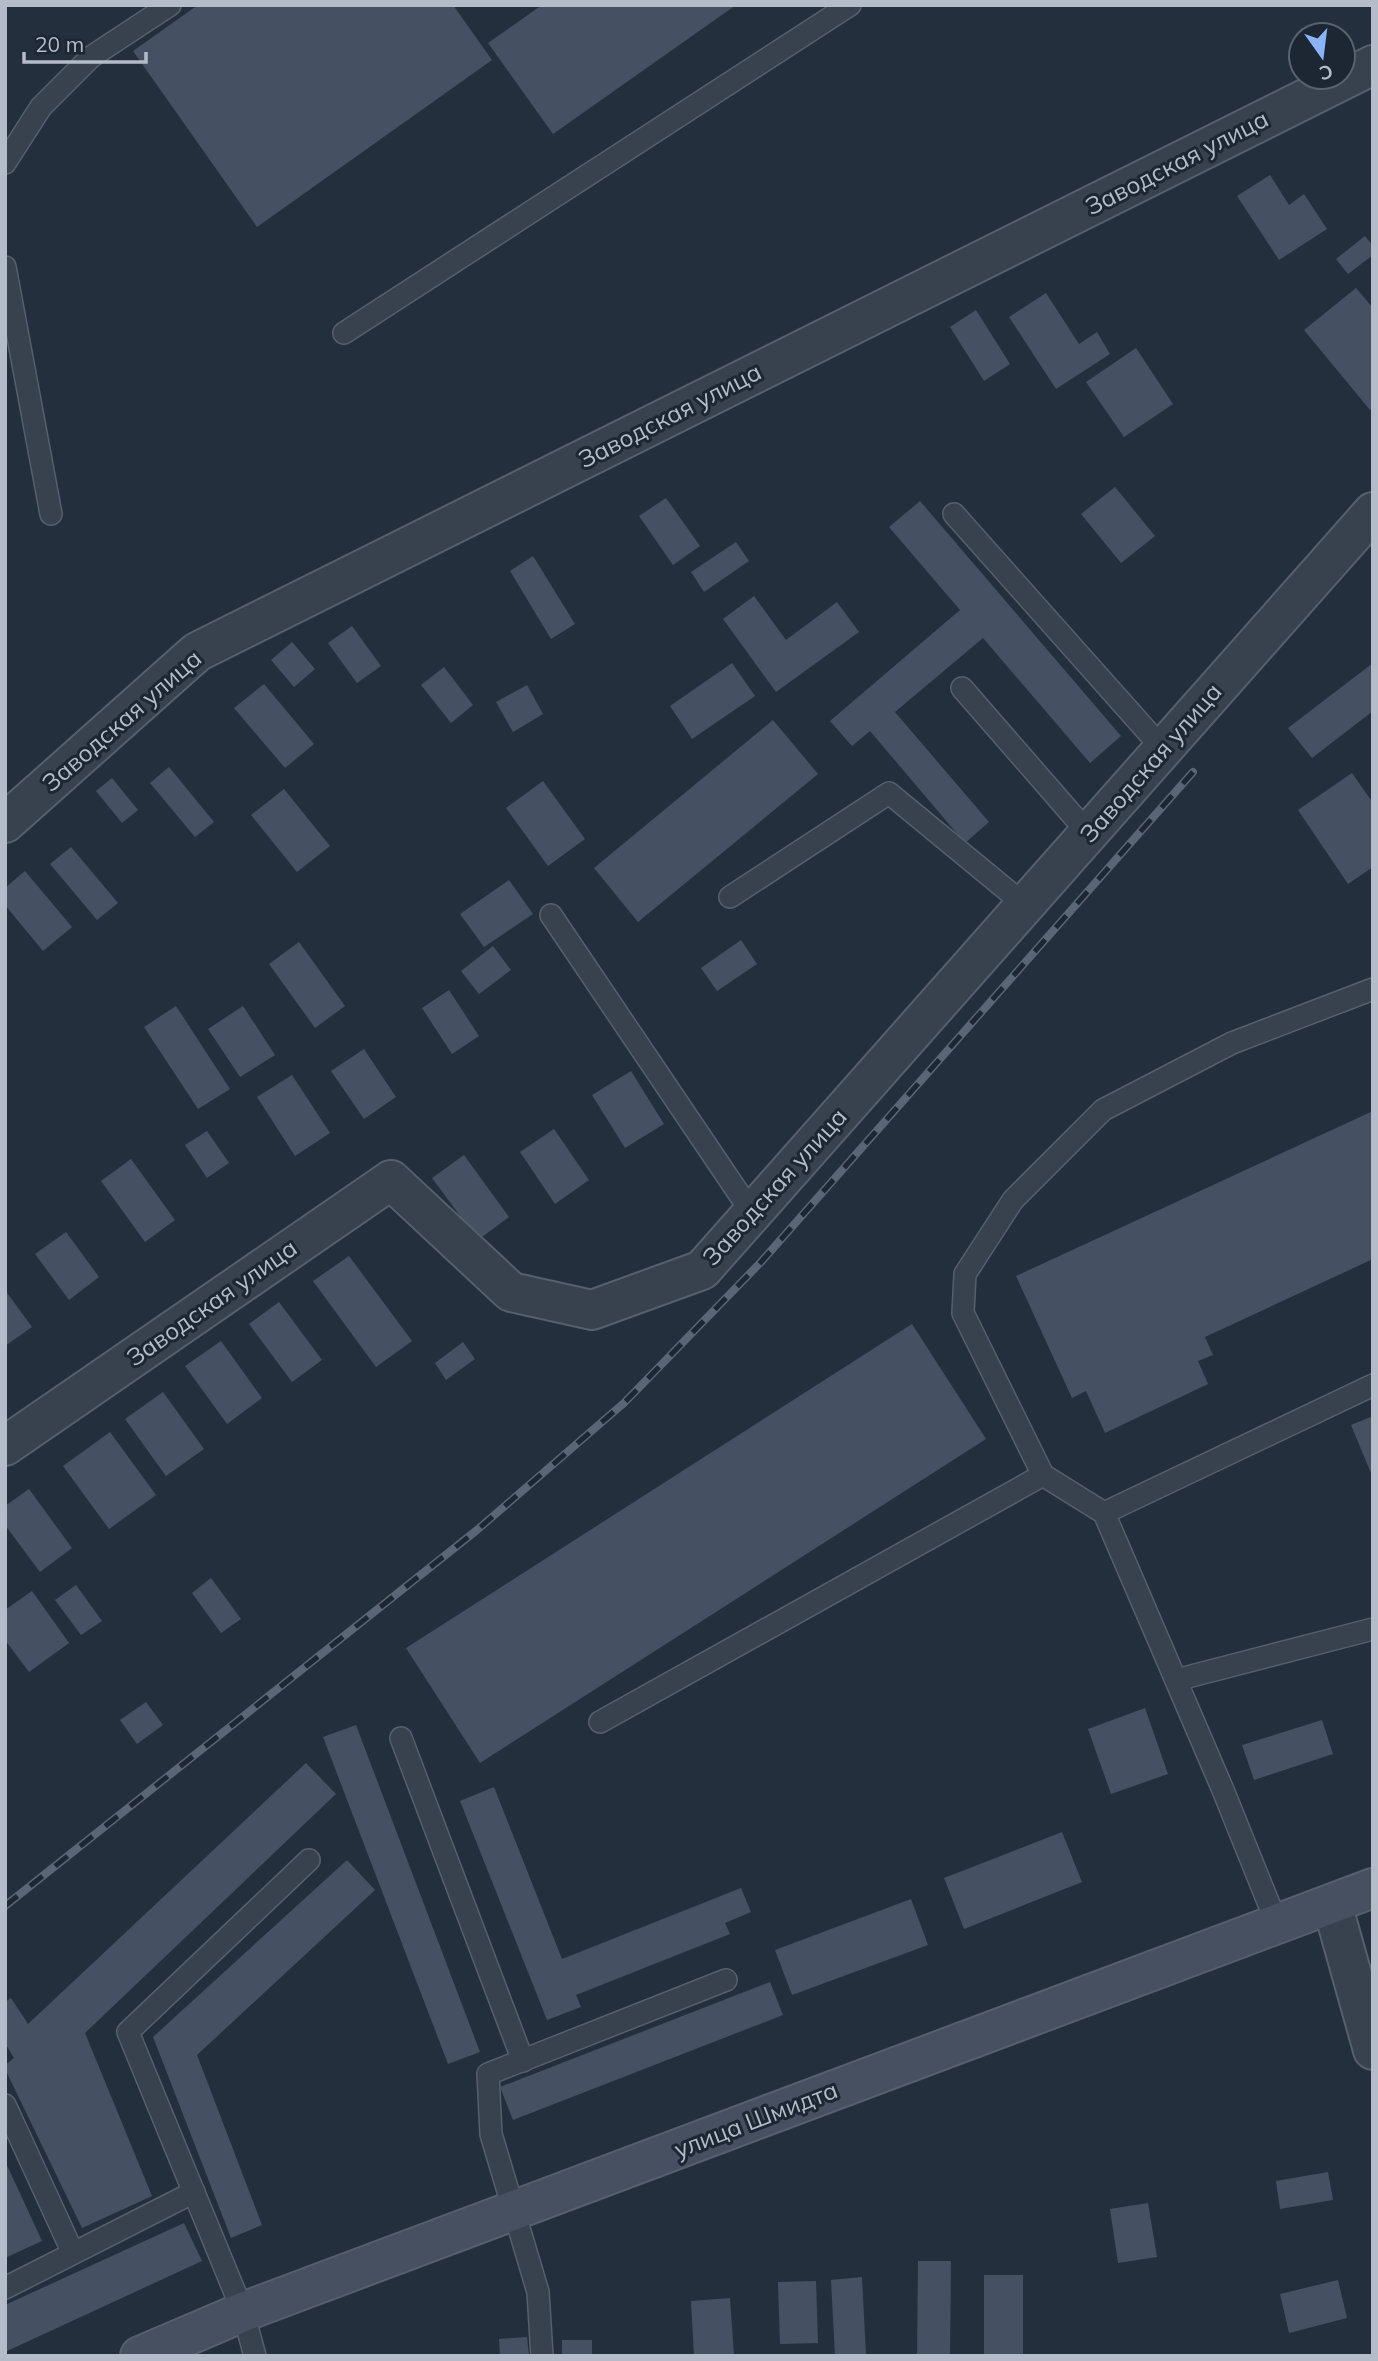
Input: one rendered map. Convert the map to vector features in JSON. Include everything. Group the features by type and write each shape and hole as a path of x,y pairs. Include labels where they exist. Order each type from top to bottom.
{"street":[{"name":"Заводская улица","path":"5,823 197,652 1373,65"},
{"name":"Заводская улица","path":"5,1446 391,1180 511,1292 592,1310 702,1270 1373,512"},
{"name":"улица Шмидта","path":"140,2356 243,2312 1373,1888"},
{"path":"1332,1904 1373,2050"}],"lane":[{"path":"5,163 41,107 92,57 170,5"},
{"path":"344,333 850,5"},
{"path":"5,267 51,513"},
{"path":"954,514 1163,749"},
{"path":"961,688 1089,834"},
{"path":"730,897 890,793 1025,905"},
{"path":"551,915 752,1213"},
{"path":"1277,1924 1104,1513 1043,1475 963,1313 965,1274 1013,1200 1102,1110 1231,1043 1373,989"},
{"path":"1104,1513 1373,1384"},
{"path":"600,1722 1043,1475"},
{"path":"1176,1681 1373,1629"},
{"path":"401,1738 523,2061"},
{"path":"255,2356 243,2312 128,2032 309,1860"},
{"path":"542,2356 538,2292 491,2134 488,2074 726,1980"},
{"path":"5,2105 73,2253"},
{"path":"5,2288 194,2192"}],"building":[{"path":"198,5 453,5 492,60 257,227 133,51"},
{"path":"542,5 736,5 553,134 488,43"},
{"path":"1270,175 1289,205 1304,194 1327,229 1279,260 1237,196"},
{"path":"1365,236 1373,246 1373,255 1348,274 1336,259"},
{"path":"1356,288 1373,308 1373,408 1370,410 1304,330"},
{"path":"1046,293 1079,344 1097,332 1110,354 1056,389 1009,317"},
{"path":"976,310 1010,364 984,381 950,327"},
{"path":"1136,348 1173,404 1124,437 1086,382"},
{"path":"1115,487 1155,536 1121,563 1081,514"},
{"path":"666,498 700,546 673,565 639,516"},
{"path":"920,501 1121,736 1090,763 983,638 895,712 989,822 965,843 870,731 852,746 830,721 960,610 889,527"},
{"path":"736,542 749,561 704,592 691,572"},
{"path":"533,556 575,624 551,639 510,571"},
{"path":"754,596 786,640 837,602 859,632 776,692 723,619"},
{"path":"352,626 381,666 357,683 328,643"},
{"path":"292,642 315,669 294,687 271,660"},
{"path":"732,663 755,696 692,739 670,706"},
{"path":"1373,663 1373,711 1312,758 1288,728"},
{"path":"444,667 473,705 451,723 421,685"},
{"path":"264,684 314,744 285,768 234,708"},
{"path":"527,685 543,714 513,732 496,702"},
{"path":"773,720 818,774 638,922 594,868"},
{"path":"169,767 214,822 195,837 150,783"},
{"path":"1352,773 1373,803 1373,867 1348,884 1298,810"},
{"path":"112,778 138,810 122,823 96,791"},
{"path":"543,781 585,839 548,866 506,808"},
{"path":"284,789 330,846 297,872 251,815"},
{"path":"71,847 118,903 97,920 50,864"},
{"path":"25,871 72,927 43,951 5,905 5,888"},
{"path":"509,880 533,914 484,947 460,914"},
{"path":"741,940 757,964 717,991 701,968"},
{"path":"299,942 345,1006 315,1028 269,964"},
{"path":"493,946 511,970 479,994 461,971"},
{"path":"449,990 479,1036 452,1054 422,1008"},
{"path":"176,1006 230,1089 198,1109 144,1027"},
{"path":"243,1006 275,1055 240,1077 208,1029"},
{"path":"364,1049 396,1097 364,1119 331,1071"},
{"path":"631,1071 664,1124 625,1148 592,1095"},
{"path":"292,1075 330,1133 295,1156 257,1097"},
{"path":"1373,1111 1373,1259 1205,1337 1213,1355 1198,1361 1208,1384 1105,1433 1086,1391 1072,1398 1016,1276"},
{"path":"554,1129 589,1180 555,1204 520,1152"},
{"path":"207,1131 229,1163 207,1178 185,1145"},
{"path":"464,1155 509,1217 478,1240 432,1178"},
{"path":"131,1159 175,1220 145,1242 101,1181"},
{"path":"66,1232 99,1277 69,1300 35,1254"},
{"path":"349,1256 412,1341 376,1367 313,1281"},
{"path":"5,1290 32,1327 5,1346"},
{"path":"279,1302 322,1360 292,1382 249,1324"},
{"path":"912,1324 986,1439 480,1763 406,1648"},
{"path":"221,1341 262,1398 227,1424 185,1366"},
{"path":"463,1342 475,1359 446,1380 435,1363"},
{"path":"163,1392 204,1449 166,1476 125,1419"},
{"path":"1373,1416 1373,1478 1351,1425"},
{"path":"110,1432 156,1495 109,1529 63,1466"},
{"path":"29,1489 72,1548 40,1572 5,1525 5,1506"},
{"path":"211,1578 241,1619 221,1633 192,1593"},
{"path":"76,1585 102,1621 81,1635 55,1600"},
{"path":"32,1591 69,1643 29,1672 5,1640 5,1610"},
{"path":"146,1702 163,1725 137,1744 120,1720"},
{"path":"1145,1708 1168,1774 1111,1794 1088,1729"},
{"path":"1322,1720 1333,1754 1254,1780 1242,1745"},
{"path":"356,1725 480,2052 448,2064 323,1737"},
{"path":"306,1763 336,1794 85,2033 152,2196 82,2228 5,2069 5,2065 14,2058 5,2043 5,2002 11,1998 28,2024"},
{"path":"494,1787 562,1959 741,1888 751,1912 725,1923 730,1934 576,1995 581,2007 547,2020 460,1801"},
{"path":"1062,1832 1082,1882 964,1929 944,1878"},
{"path":"347,1860 375,1890 197,2055 262,2225 231,2238 153,2037"},
{"path":"911,1899 928,1945 792,1995 775,1950"},
{"path":"770,1982 783,2015 513,2120 500,2087"},
{"path":"5,2161 42,2241 5,2258"},
{"path":"1328,2172 1333,2200 1280,2209 1276,2181"},
{"path":"1148,2203 1157,2257 1118,2263 1110,2209"},
{"path":"184,2223 202,2261 5,2352 5,2305"},
{"path":"918,2261 951,2261 950,2356 917,2356"},
{"path":"984,2275 1023,2275 1023,2356 984,2356"},
{"path":"862,2277 866,2356 835,2356 831,2280"},
{"path":"1338,2280 1347,2318 1289,2333 1280,2294"},
{"path":"816,2281 818,2343 780,2344 778,2282"},
{"path":"730,2298 734,2356 694,2356 691,2301"},
{"path":"527,2337 529,2356 500,2356 499,2339"},
{"path":"562,2340 592,2340 592,2356 562,2356"}],"railway":[{"path":"5,1906 477,1530 624,1403 761,1262 1193,772"}]}
